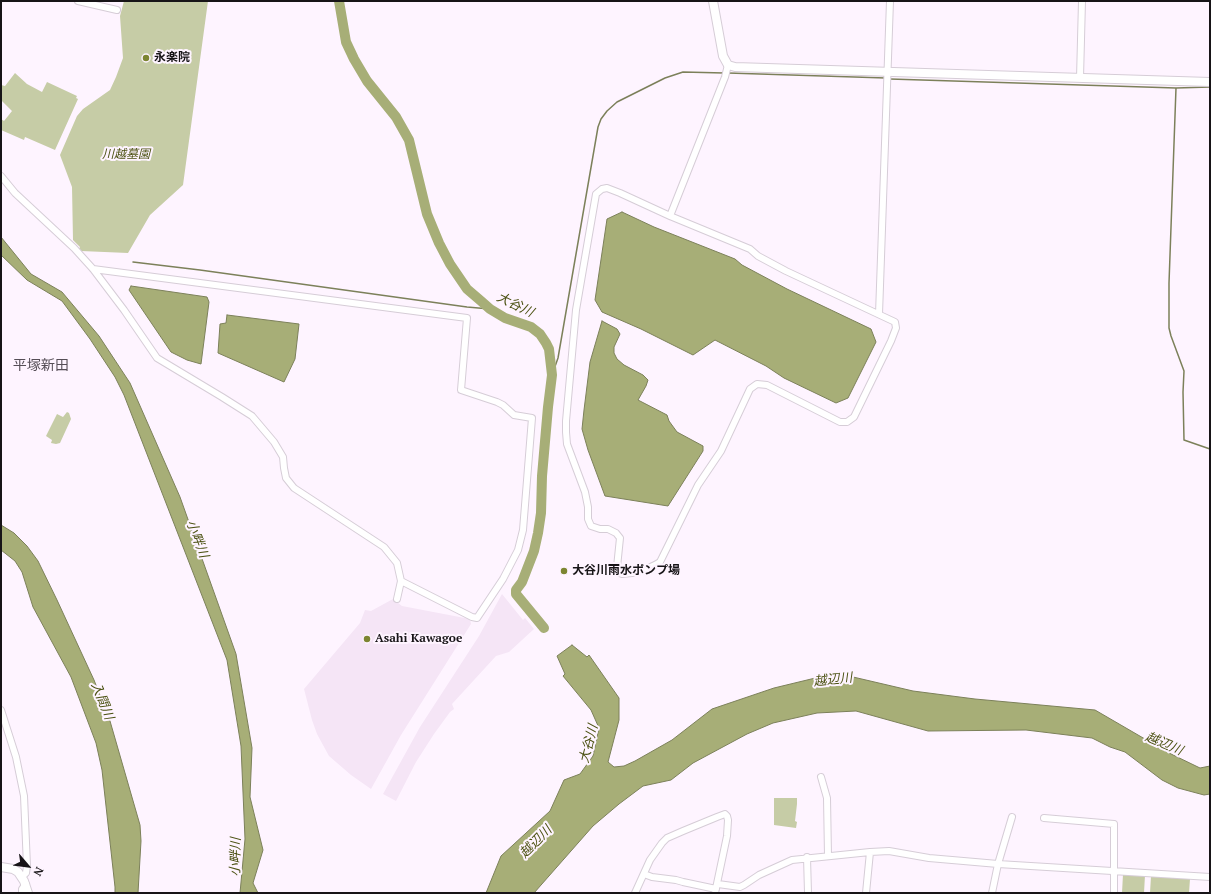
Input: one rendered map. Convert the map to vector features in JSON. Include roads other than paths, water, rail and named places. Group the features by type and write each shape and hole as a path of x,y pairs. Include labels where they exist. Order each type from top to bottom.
{"street":[{"path":"78,1 117,10"},
{"path":"670,216 728,66 723,56 713,1"},
{"path":"879,314 890,1"},
{"path":"1080,78 1082,1"},
{"path":"728,66 1210,82"},
{"path":"1,176 15,193 74,248 93,269 124,310 157,358 252,416 274,442 283,457 286,478 294,488 384,547 397,563 401,581 397,599"},
{"path":"606,188 670,216 750,248 758,256 786,271 895,322 896,328 854,417 847,422 840,422 767,385 757,384 753,386 750,389 721,451 698,485 660,562 644,570 632,573 619,573 617,567 620,538 616,533 608,529 600,529 591,526 588,519 588,507 585,492 567,444 566,421 576,310 596,194 602,189 606,188"},
{"path":"93,269 467,318 461,390 497,402 503,405 514,415 532,418 523,530 518,550 503,579 478,618 472,617 401,581"},
{"path":"1,710 16,757 24,796 27,866 22,893"},
{"path":"821,777 827,798 828,856"},
{"path":"635,893 650,860 662,843 668,838 717,816 725,814 728,820 727,836 716,889"},
{"path":"992,893 998,864 1012,817"},
{"path":"1044,818 1114,824 1114,893"},
{"path":"644,874 652,877 676,880 716,889 740,887 759,875 792,860 807,857 889,851 929,858 998,864 1210,877"},
{"path":"866,893 870,852"},
{"path":"807,857 808,893"},
{"path":"1,867 13,869 18,872 24,881 28,893"}],"water":[{"path":"622,212 654,227 735,259 742,265 787,289 871,329 876,342 848,398 836,403 784,378 766,366 715,340 693,355 641,329 602,312 595,300 607,219"},
{"path":"1,237 31,274 62,292 99,336 130,383 180,497 236,654 252,748 250,797 263,850 253,883 258,893 240,893 245,839 241,746 227,660 124,395 115,377 90,339 62,301 27,280 1,255"},
{"path":"131,286 207,297 209,302 201,364 187,360 171,352 129,290"},
{"path":"227,315 299,324 295,359 284,382 218,353 220,324 226,323"},
{"path":"602,321 617,329 620,334 614,347 614,353 617,359 624,365 643,375 648,380 638,400 667,415 669,421 677,432 703,446 703,451 668,506 605,496 588,450 582,429 584,410 590,362"},
{"name":"入間川","path":"1,525 14,533 27,546 38,561 94,680 110,721 140,825 141,841 138,893 115,893 102,770 96,743 71,677 33,607 22,572 15,561 1,550"},
{"name":"越辺川","path":"572,645 587,657 589,655 619,698 619,720 608,762 614,767 624,766 635,761 672,740 712,709 774,688 836,673 913,691 975,699 1095,710 1169,753 1200,768 1210,766 1210,794 1204,795 1178,788 1162,780 1125,752 1110,747 1092,738 1026,730 928,731 856,711 817,713 773,723 747,734 693,763 671,780 643,786 593,826 534,893 486,893 501,856 550,811 564,780 580,774 593,756 599,728 591,710 563,676 565,674 557,656"}],"waterway":[{"name":"大谷川","path":"339,1 346,42 354,59 367,81 396,117 409,140 427,214 439,243 450,264 467,289 490,309 505,318 531,327 540,334 549,349 552,375 542,476 541,513 534,551 522,582 516,590 516,594 544,628"},
{"path":"552,375 558,358 598,127 601,119 617,102 665,78 683,72 724,73"},
{"path":"728,73 886,78"},
{"path":"890,79 1176,88 1210,87"},
{"path":"1176,88 1169,283 1169,328 1184,371 1184,440 1210,449"},
{"path":"133,262 490,309"}],"place":[{"name":"永楽院","path":"146,58"},
{"name":"大谷川雨水ポンプ場","path":"564,571"},
{"name":"Asahi Kawagoe","path":"367,639"}],"district":[{"name":"平塚新田","path":"41,366"}],"park label":[{"name":"川越墓園","path":"126,155"}],"water label":[{"name":"小畔川","path":"197,539"},
{"name":"小畔川","path":"236,857"}]}
